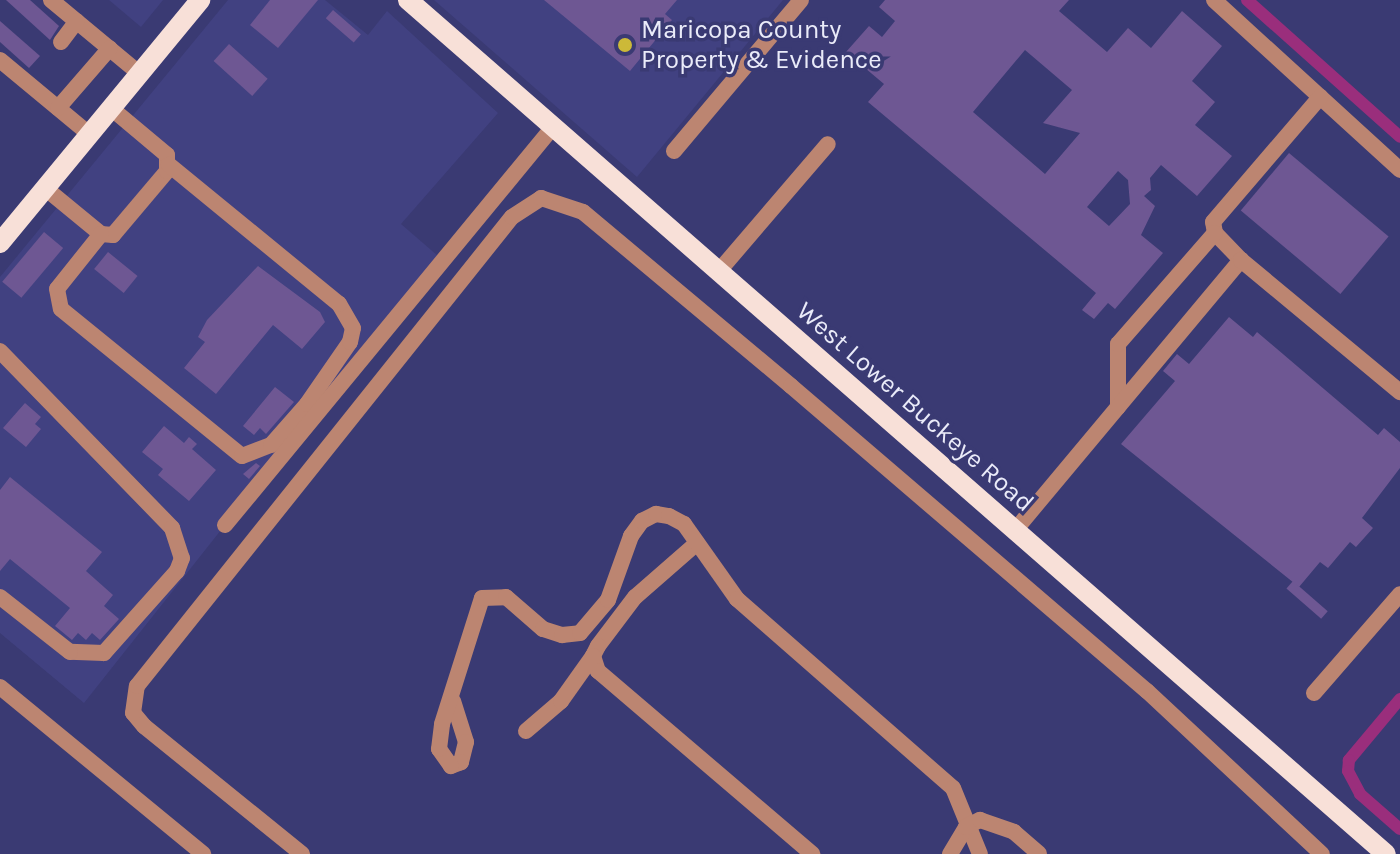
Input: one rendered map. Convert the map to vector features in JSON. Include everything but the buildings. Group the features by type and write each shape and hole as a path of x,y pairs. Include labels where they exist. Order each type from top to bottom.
{"main road":[{"path":"0,243 200,0"},
{"name":"West Lower Buckeye Road","path":"408,0 1386,854"}],"lane":[{"path":"51,0 139,73"},
{"path":"674,151 801,0"},
{"path":"1214,0 1400,170"},
{"path":"61,42 77,21"},
{"path":"58,108 110,48"},
{"path":"0,60 89,134"},
{"path":"1320,97 1213,222 1215,233 1241,260 1400,392"},
{"path":"101,234 57,289 61,309 242,456 271,445 316,392 350,342 353,328 339,304 169,165 167,155 111,108"},
{"path":"225,525 553,127"},
{"path":"719,271 828,144"},
{"path":"45,188 101,234 113,235 169,165"},
{"path":"302,854 144,726 133,713 137,686 512,217 541,198 583,212 791,386 1147,691 1322,854"},
{"path":"1118,407 1118,344 1215,233"},
{"path":"1016,529 1241,260"},
{"path":"0,597 70,652 104,653 177,571 182,558 172,528 1,354"},
{"path":"453,701 482,598 506,597 543,629 562,635 580,633 608,600 631,536 642,521 669,516 697,543 737,599 953,788 971,825 980,854"},
{"path":"526,731 561,701 635,597 697,543"},
{"path":"1314,693 1400,594"},
{"path":"593,656 612,686 812,854"},
{"path":"0,687 203,854"},
{"path":"950,854 971,825 994,822 1039,854"}],"shaded area":[{"path":"109,0 163,0 141,27"},
{"path":"228,0 325,0 368,35 387,11 498,113 401,224 438,256 84,703 0,633 0,277"},
{"path":"434,0 783,0 637,177"}],"waterway":[{"path":"1247,0 1400,137"},
{"path":"1400,699 1349,760 1348,771 1360,794 1400,829"}],"place":[{"name":"Maricopa County Property & Evidence","path":"625,45"}]}
